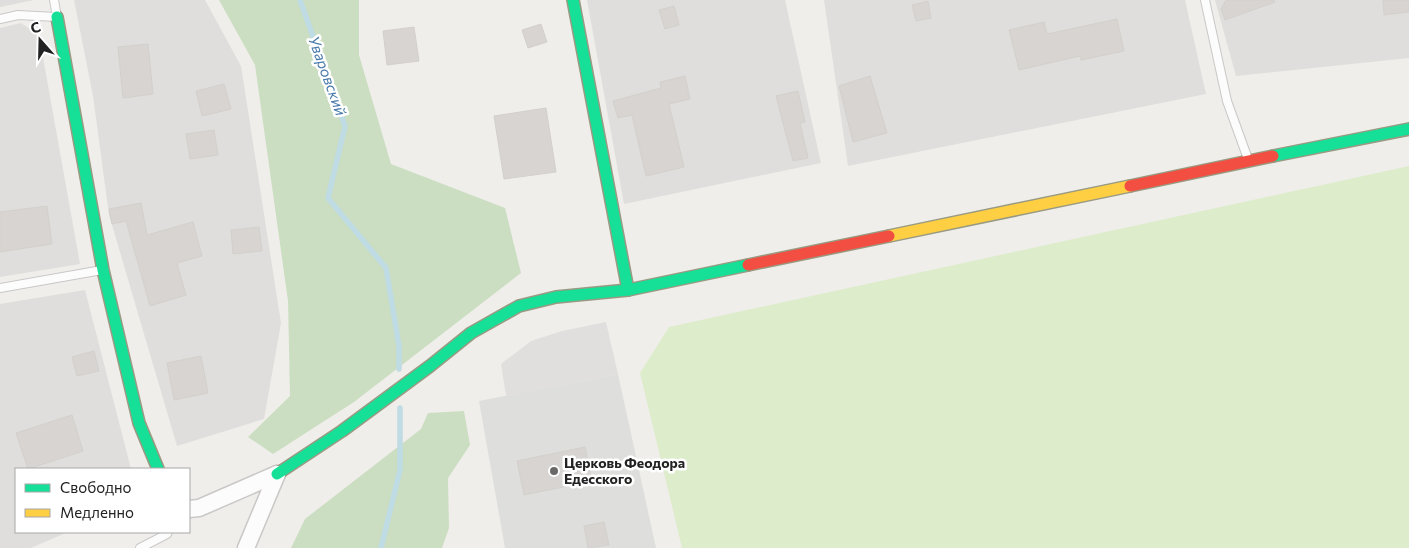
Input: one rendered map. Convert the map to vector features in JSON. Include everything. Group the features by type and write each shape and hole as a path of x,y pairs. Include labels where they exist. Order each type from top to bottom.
{"street":[{"path":"573,0 628,290"},
{"path":"57,17 103,270 139,423 158,468"},
{"path":"190,509 199,508 277,474 350,425 471,333 519,306 556,297 628,290 1409,129"},
{"path":"246,548 277,474"}],"lane":[{"path":"0,19 18,15 57,17 54,0"},
{"path":"1205,0 1227,101 1249,161"},
{"path":"0,288 103,270"},
{"path":"140,548 168,533"}],"shaded area":[{"path":"0,0 34,0 0,7"},
{"path":"74,0 205,0 241,66 281,323 264,419 177,446 109,215 93,96"},
{"path":"587,0 785,0 821,163 624,204"},
{"path":"824,0 1185,0 1206,94 848,166"},
{"path":"1215,0 1409,0 1409,58 1236,76"},
{"path":"21,23 39,35 80,264 0,277 0,28"},
{"path":"85,290 131,468 15,468 15,533 66,533 31,548 0,548 0,304"},
{"path":"606,322 618,374 506,396 501,364 531,341 562,331"},
{"path":"618,374 656,548 505,548 479,401"}],"green space":[{"path":"219,0 359,0 359,55 391,164 505,208 521,273 354,402 273,454 248,437 290,396 288,301 255,65"},
{"path":"1409,166 1409,548 682,548 640,373 669,327"},
{"path":"464,411 470,445 448,478 449,528 442,548 291,548 305,519 421,429 428,413"}],"building":[{"path":"1226,0 1274,0 1275,2 1225,20 1221,9"},
{"path":"1383,0 1409,0 1409,12 1384,15"},
{"path":"928,1 931,18 916,21 912,5"},
{"path":"674,6 679,25 665,29 659,10"},
{"path":"1117,19 1124,51 1081,60 1080,56 1019,70 1009,30 1044,22 1047,34"},
{"path":"541,24 547,42 528,48 522,30"},
{"path":"414,27 419,61 387,65 383,31"},
{"path":"148,44 153,94 123,98 118,47"},
{"path":"685,76 690,99 669,104 684,167 646,176 632,115 618,118 613,101 661,88 660,82"},
{"path":"870,76 887,133 853,142 839,86"},
{"path":"224,84 231,109 202,116 196,91"},
{"path":"798,91 805,122 800,123 808,158 793,161 776,96"},
{"path":"546,108 556,172 504,179 494,116"},
{"path":"214,130 218,155 190,159 186,134"},
{"path":"141,203 147,235 193,222 202,256 177,263 186,295 150,306 126,221 112,224 109,209"},
{"path":"47,206 52,244 0,252 0,212"},
{"path":"259,227 262,251 233,254 231,230"},
{"path":"94,351 99,371 77,376 72,357"},
{"path":"201,356 208,393 174,400 167,363"},
{"path":"72,415 83,451 28,468 16,433"},
{"name":"Церковь Феодора Едесского","path":"585,447 592,481 524,495 517,461"},
{"path":"604,522 609,545 588,548 584,526"}],"waterway":[{"name":"Уваровский","path":"300,0 345,126 328,198 386,268 399,346 399,369"},
{"name":"Уваровский","path":"381,548 400,470 400,408"}],"traffic: fast":[{"path":"573,0 628,290"},
{"path":"57,17 103,270 139,423 158,468"},
{"path":"1273,156 1409,129"},
{"path":"277,474 342,431 471,333 519,306 556,297 628,290 748,265"}],"traffic: slow":[{"path":"889,236 1130,186"}],"traffic: jam":[{"path":"1130,186 1273,156"},
{"path":"748,265 889,236"}],"place":[{"name":"Церковь Феодора Едесского","path":"554,471"}]}
